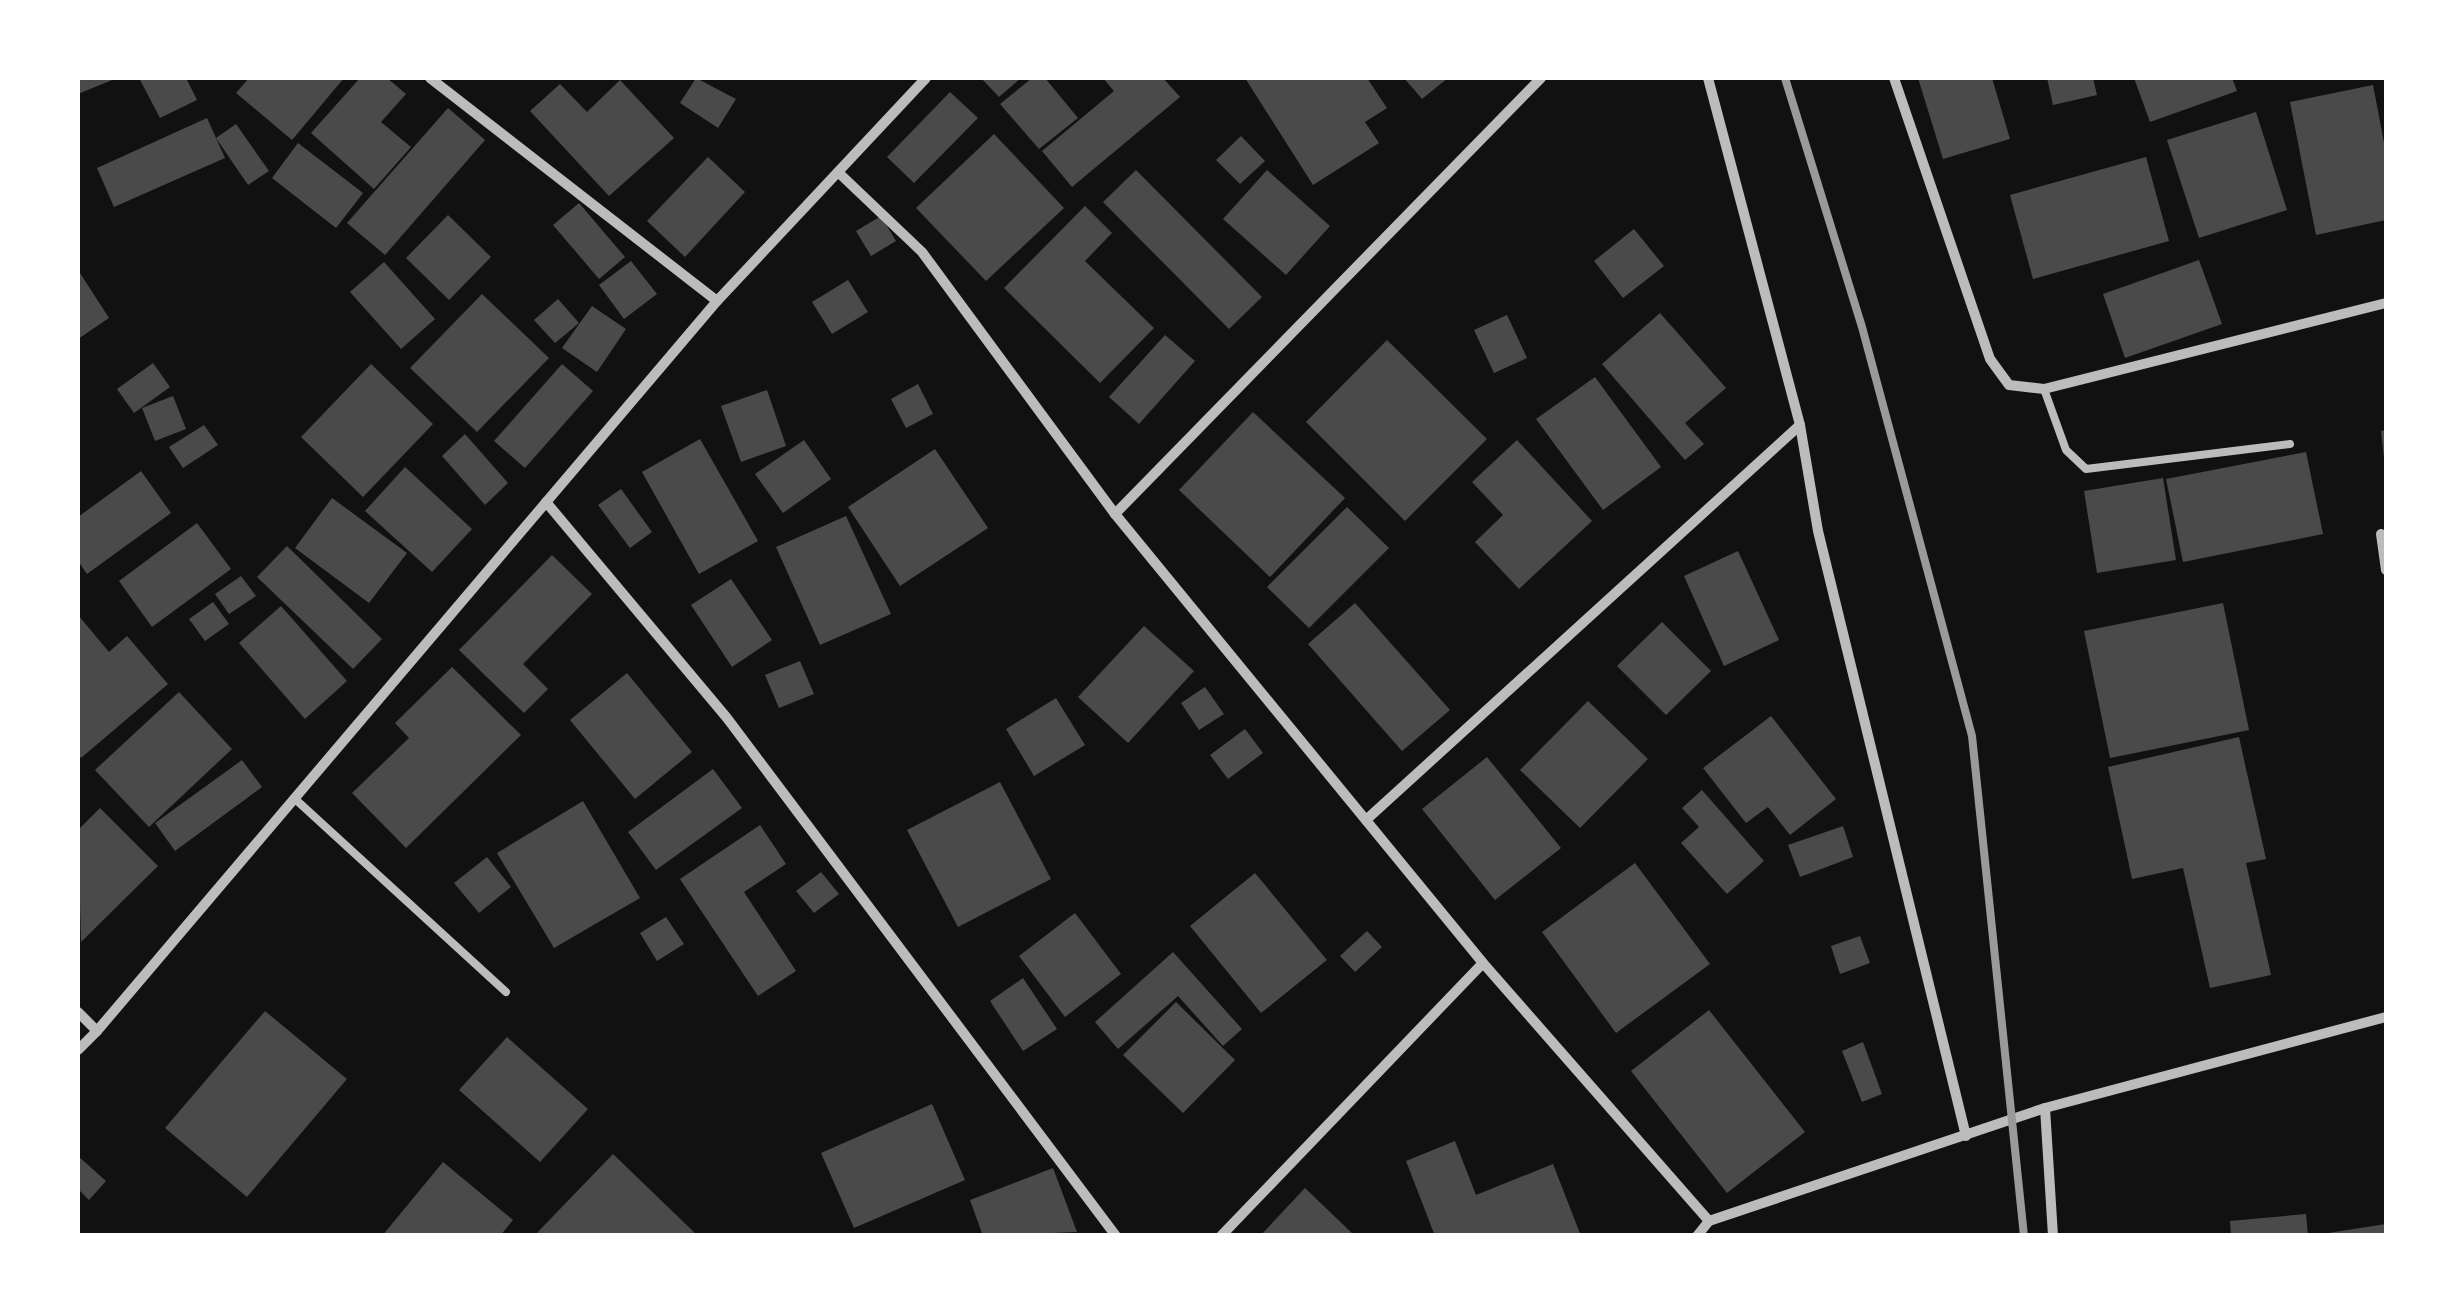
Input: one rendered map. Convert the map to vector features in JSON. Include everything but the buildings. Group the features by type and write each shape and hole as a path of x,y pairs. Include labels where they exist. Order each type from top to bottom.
{"street":[{"path":"430,78 717,301"},
{"path":"78,1050 717,301 926,78"},
{"path":"1115,514 1542,78"},
{"path":"1708,78 1800,425 1818,531 1966,1136"},
{"path":"1894,78 1990,358 2009,385 2044,389 2386,303"},
{"path":"840,174 922,252 1115,514 1483,963 1709,1221"},
{"path":"1366,820 1800,425"},
{"path":"546,502 727,718 1116,1236"},
{"path":"2381,534 2386,570"},
{"path":"1221,1236 1483,963"},
{"path":"78,1012 97,1031"},
{"path":"1696,1236 1709,1221 2046,1108 2386,1018"},
{"path":"2046,1108 2053,1236"}],"lane":[{"path":"2044,389 2066,450 2086,468 2290,444"},
{"path":"294,798 506,992"}],"railway":[{"path":"1785,78 1862,327 1972,736 2024,1236"}]}
